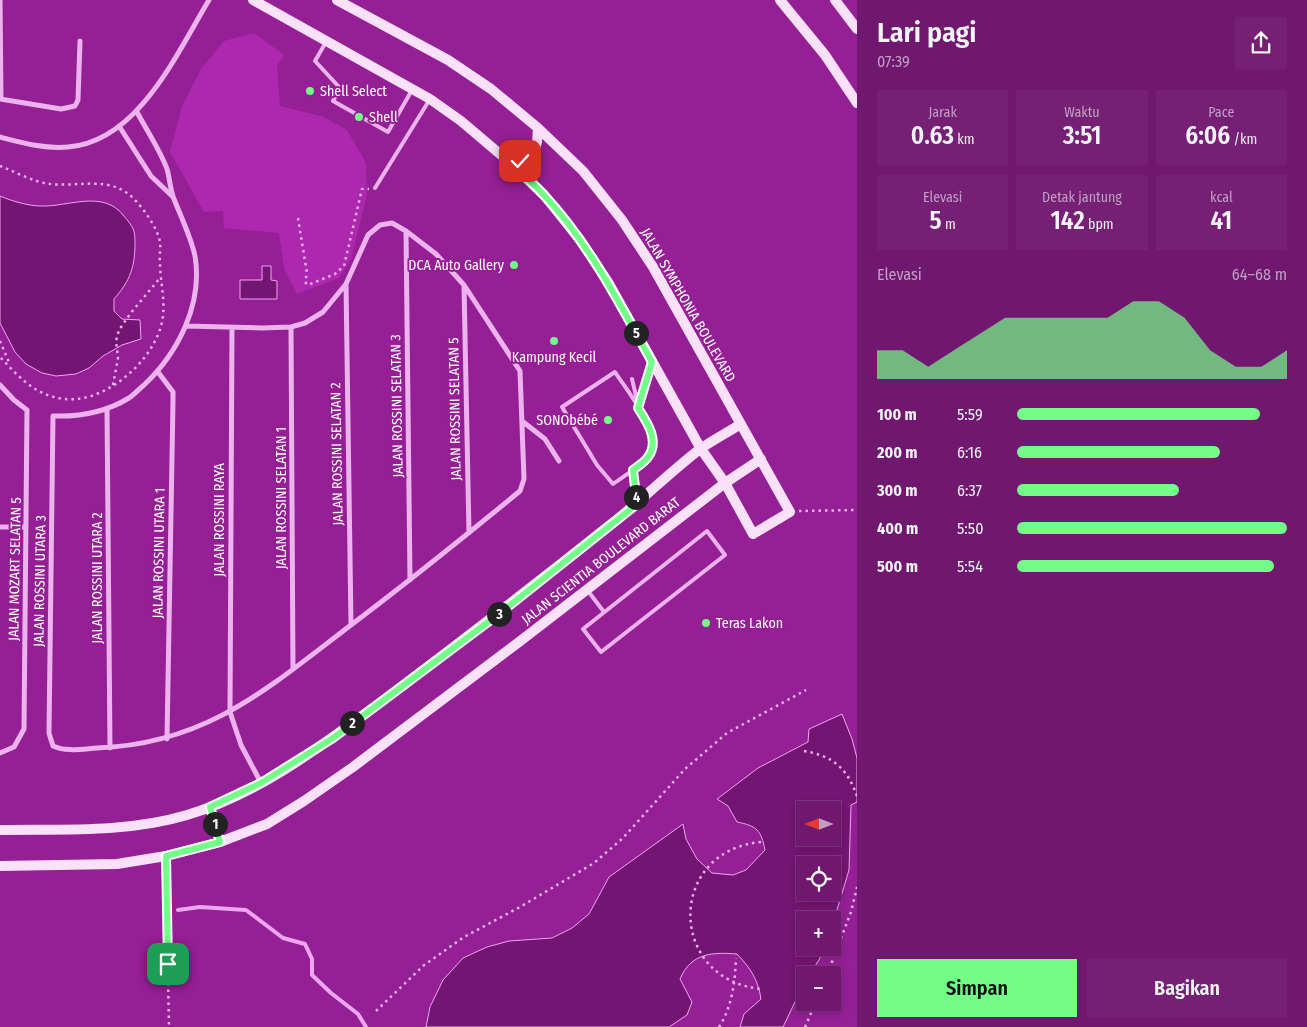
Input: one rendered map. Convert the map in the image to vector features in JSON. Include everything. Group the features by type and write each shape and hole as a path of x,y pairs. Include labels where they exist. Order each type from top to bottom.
{"street":[{"path":"0,0 1,99 61,109 75,106 78,100 80,41"},
{"path":"0,137 36,146 68,147 82,145 102,138 137,112 153,93 209,0"},
{"path":"253,0 430,100 461,121 507,160 544,195 580,240 608,282 701,449 725,483 753,534 790,512"},
{"name":"JALAN SYMPHONIA BOULEVARD","path":"337,0 448,60 491,89 538,128 583,171 622,220 653,267 790,512"},
{"path":"780,0 825,55 857,103"},
{"path":"835,0 856,24"},
{"path":"107,409 130,397 158,372 176,346 186,326 196,284 194,255 172,196 167,170 137,112"},
{"path":"119,126 151,176 172,196"},
{"path":"507,160 520,161 533,156 538,128"},
{"path":"110,748 144,744 198,728 267,690 469,533 520,491 524,479 520,371 464,286 436,254 406,231 392,223 380,225 368,235 346,284 323,312 305,323 291,327 232,328 186,326"},
{"name":"JALAN ROSSINI SELATAN 3","path":"406,231 410,580"},
{"name":"JALAN ROSSINI SELATAN 2","path":"346,284 351,625"},
{"name":"JALAN ROSSINI SELATAN 5","path":"464,286 469,533"},
{"name":"JALAN ROSSINI SELATAN 1","path":"291,327 293,669"},
{"name":"JALAN ROSSINI RAYA","path":"232,328 230,712 241,745 261,783"},
{"name":"JALAN ROSSINI UTARA 1","path":"158,372 173,392 167,738"},
{"name":"JALAN MOZART SELATAN 5","path":"0,385 27,410 24,729 14,747 0,753"},
{"name":"JALAN ROSSINI UTARA 3","path":"107,409 86,414 53,416 49,733 53,746 61,750 110,748"},
{"name":"JALAN ROSSINI UTARA 2","path":"107,409 110,748"},
{"path":"522,421 545,439 559,461"},
{"name":"JALAN SCIENTIA BOULEVARD BARAT","path":"0,830 102,828 139,825 185,816 210,807 261,783 333,738 500,613 637,504 701,449 741,424"},
{"name":"JALAN SCIENTIA BOULEVARD BARAT","path":"0,866 117,864 166,856 220,842 266,824 304,801 393,737 725,483 761,459"},
{"path":"0,527 26,527"},
{"path":"210,807 220,842"}],"lane":[{"path":"326,41 315,61 340,88 333,102 388,132 412,90"},
{"path":"376,188 430,100"},
{"path":"638,408 652,362"},
{"path":"615,372 649,426 653,439 653,448 648,457 633,470 613,484 598,465 562,407 615,372"},
{"path":"632,379 638,408"},
{"path":"633,470 637,504"},
{"path":"707,532 725,555 601,652 583,628 604,612 707,532"},
{"path":"586,590 604,612"}],"path":[{"path":"0,166 48,184 107,184 118,187 129,194 144,210 156,230 160,242 164,305 161,325 154,343 142,362 114,385 104,391 86,397 68,400 55,398 38,391 22,380 0,358"},
{"path":"298,218 307,273 305,282 308,285 335,274 344,266 362,189 376,188"},
{"path":"114,385 118,358 116,341 119,330 161,277"},
{"path":"0,341 11,368"},
{"path":"790,512 857,510"},
{"path":"376,1012 423,966 464,936 520,907 594,863 623,838 685,769 727,733 806,690"},
{"path":"804,751 818,753 832,759 844,770 857,796"},
{"path":"761,842 746,843 731,849 716,859 705,870 696,884 690,904 690,921 694,940 700,953 718,974 737,984 763,989"},
{"path":"166,856 169,1027"},
{"path":"830,966 851,912 857,887"},
{"path":"719,1027 730,1002 735,982 736,958"},
{"path":"805,1027 812,1011"}],"shaded area":[{"path":"254,33 284,55 277,66 280,106 324,117 347,130 366,163 367,195 351,259 339,278 297,294 284,268 279,233 224,228 223,211 204,212 170,152 182,106 201,69 224,41"},
{"path":"0,196 36,206 96,201 116,208 124,216 134,231 134,259 128,280 114,299 114,311 122,319 140,320 141,339 122,345 103,356 89,368 76,374 56,376 42,373 26,364 15,352 0,323"},
{"path":"262,266 271,266 271,280 277,281 277,299 240,299 240,280 262,280"},
{"path":"842,714 857,758 857,802 851,805 849,870 841,896 841,856 796,856 796,901 840,901 837,911 796,911 796,956 821,956 815,966 796,966 796,1000 783,1027 740,1027 744,1014 761,999 760,992 753,974 737,954 719,953 696,959 685,970 680,979 692,1002 687,1015 669,1027 426,1027 430,1007 443,980 463,958 487,947 509,941 552,938 572,928 589,914 609,877 683,824 686,839 697,859 712,873 733,875 746,870 765,850 760,833 754,827 737,822 728,806 717,799 758,768 808,742 809,729"}],"waterway":[{"path":"178,910 200,907 246,910 283,938 305,944 312,959 312,975 358,1014 366,1027"}],"place":[{"name":"Shell Select","path":"310,91"},
{"name":"Shell","path":"359,117"},
{"name":"DCA Auto Gallery","path":"514,265"},
{"name":"Kampung Kecil","path":"554,341"},
{"name":"SONObébé","path":"608,420"},
{"name":"Teras Lakon","path":"706,623"}],"route":[{"path":"168,964 166,856 220,842 210,807 261,783 333,738 500,613 637,504 633,470 648,457 653,448 653,439 649,426 638,408 652,362 608,282 580,240 544,195 507,160 520,161"}]}
